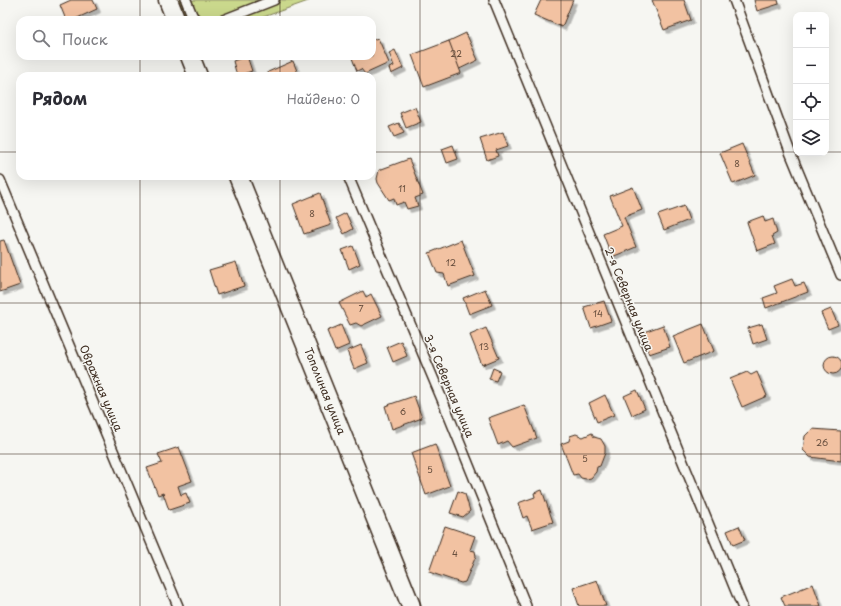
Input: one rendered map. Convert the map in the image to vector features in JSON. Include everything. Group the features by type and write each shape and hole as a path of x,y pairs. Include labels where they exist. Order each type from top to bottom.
{"street":[{"path":"168,0 174,16"},
{"path":"192,60 196,72"},
{"name":"Тополиная улица","path":"240,180 411,606"}],"lane":[{"path":"186,0 193,16"},
{"path":"233,16 274,0"},
{"name":"2-я Северная улица","path":"494,0 742,606"},
{"path":"734,0 790,152 841,275"},
{"name":"Овражная улица","path":"0,180 178,606"},
{"name":"3-я Северная улица","path":"350,180 444,404 526,606"}],"green space":[{"path":"174,0 311,0 266,16 181,16"}],"building":[{"path":"71,0 93,0 97,9 82,16 64,16 60,5"},
{"path":"541,0 573,0 562,27 534,15"},
{"path":"652,0 684,0 691,20 664,30"},
{"path":"754,0 778,0 779,4 757,11"},
{"path":"466,33 478,60 447,75 434,48"},
{"path":"378,38 389,63 369,72 363,72 361,69 357,71 353,60 376,60 376,39"},
{"path":"449,41 461,73 424,87 412,55"},
{"path":"395,50 403,68 391,74 389,68 394,66 389,53"},
{"path":"248,60 252,71 236,72 233,61"},
{"path":"293,61 297,72 268,72"},
{"path":"415,107 421,122 406,128 400,113"},
{"path":"399,123 404,133 394,137 389,127"},
{"path":"503,132 508,146 496,150 498,156 487,160 480,139"},
{"path":"742,144 755,175 733,184 720,153"},
{"path":"453,145 458,159 447,163 442,149"},
{"path":"409,159 423,195 415,198 418,206 407,209 404,202 396,205 394,198 389,200 377,179 379,170"},
{"path":"633,187 642,210 624,217 636,247 612,257 603,234 622,226 610,196"},
{"path":"320,193 331,225 304,234 293,204"},
{"path":"684,206 689,220 664,230 658,215"},
{"path":"346,213 353,229 344,234 336,218"},
{"path":"763,216 765,222 773,219 777,233 772,236 775,244 757,251 747,222"},
{"path":"4,240 20,285 0,292 0,241"},
{"path":"461,240 475,276 448,286 444,274 437,273 429,253"},
{"path":"353,246 360,264 349,269 342,250"},
{"path":"236,262 244,286 217,295 209,270"},
{"path":"792,279 795,286 804,283 808,292 766,308 763,298 777,293 774,286"},
{"path":"485,289 492,305 469,314 463,298"},
{"path":"363,291 366,297 371,294 382,316 361,326 356,323 350,325 339,303"},
{"path":"604,301 611,321 591,328 584,307"},
{"path":"831,309 838,325 828,329 821,313"},
{"path":"703,324 714,351 684,363 673,336"},
{"path":"762,324 767,339 753,344 748,328"},
{"path":"341,325 349,345 335,351 327,331"},
{"path":"663,325 670,347 649,354 641,333"},
{"path":"486,328 499,358 482,365 470,335"},
{"path":"401,341 407,356 393,362 387,347"},
{"path":"361,345 368,363 354,369 347,351"},
{"path":"833,356 839,359 842,365 839,371 833,374 827,371 824,365 827,359"},
{"path":"493,368 500,371 496,381 489,379"},
{"path":"747,372 751,375 757,372 767,396 742,407 730,379"},
{"path":"637,390 645,409 632,415 624,396"},
{"path":"605,395 614,415 597,422 589,403"},
{"path":"414,396 422,418 392,429 385,406"},
{"path":"524,405 537,438 512,447 507,441 498,445 488,418"},
{"path":"812,429 841,431 841,461 810,457 803,450 805,436"},
{"path":"592,433 594,437 601,439 605,446 605,453 600,466 597,467 596,472 591,478 586,479 581,478 578,474 573,475 561,444 569,441 570,436 576,434 583,437"},
{"path":"435,444 450,486 426,495 411,453"},
{"path":"179,447 192,481 178,486 181,495 186,493 190,503 169,510 163,493 158,495 147,468 162,463 158,454"},
{"path":"542,490 553,522 532,529 527,516 523,518 518,503 535,497 534,493"},
{"path":"458,491 465,494 470,511 463,517 450,513"},
{"path":"445,526 475,536 470,550 475,551 476,556 465,582 461,583 429,572"},
{"path":"739,526 745,540 733,545 727,531"},
{"path":"597,580 606,606 579,606 573,588"},
{"path":"813,584 821,606 785,606 781,597"}]}
